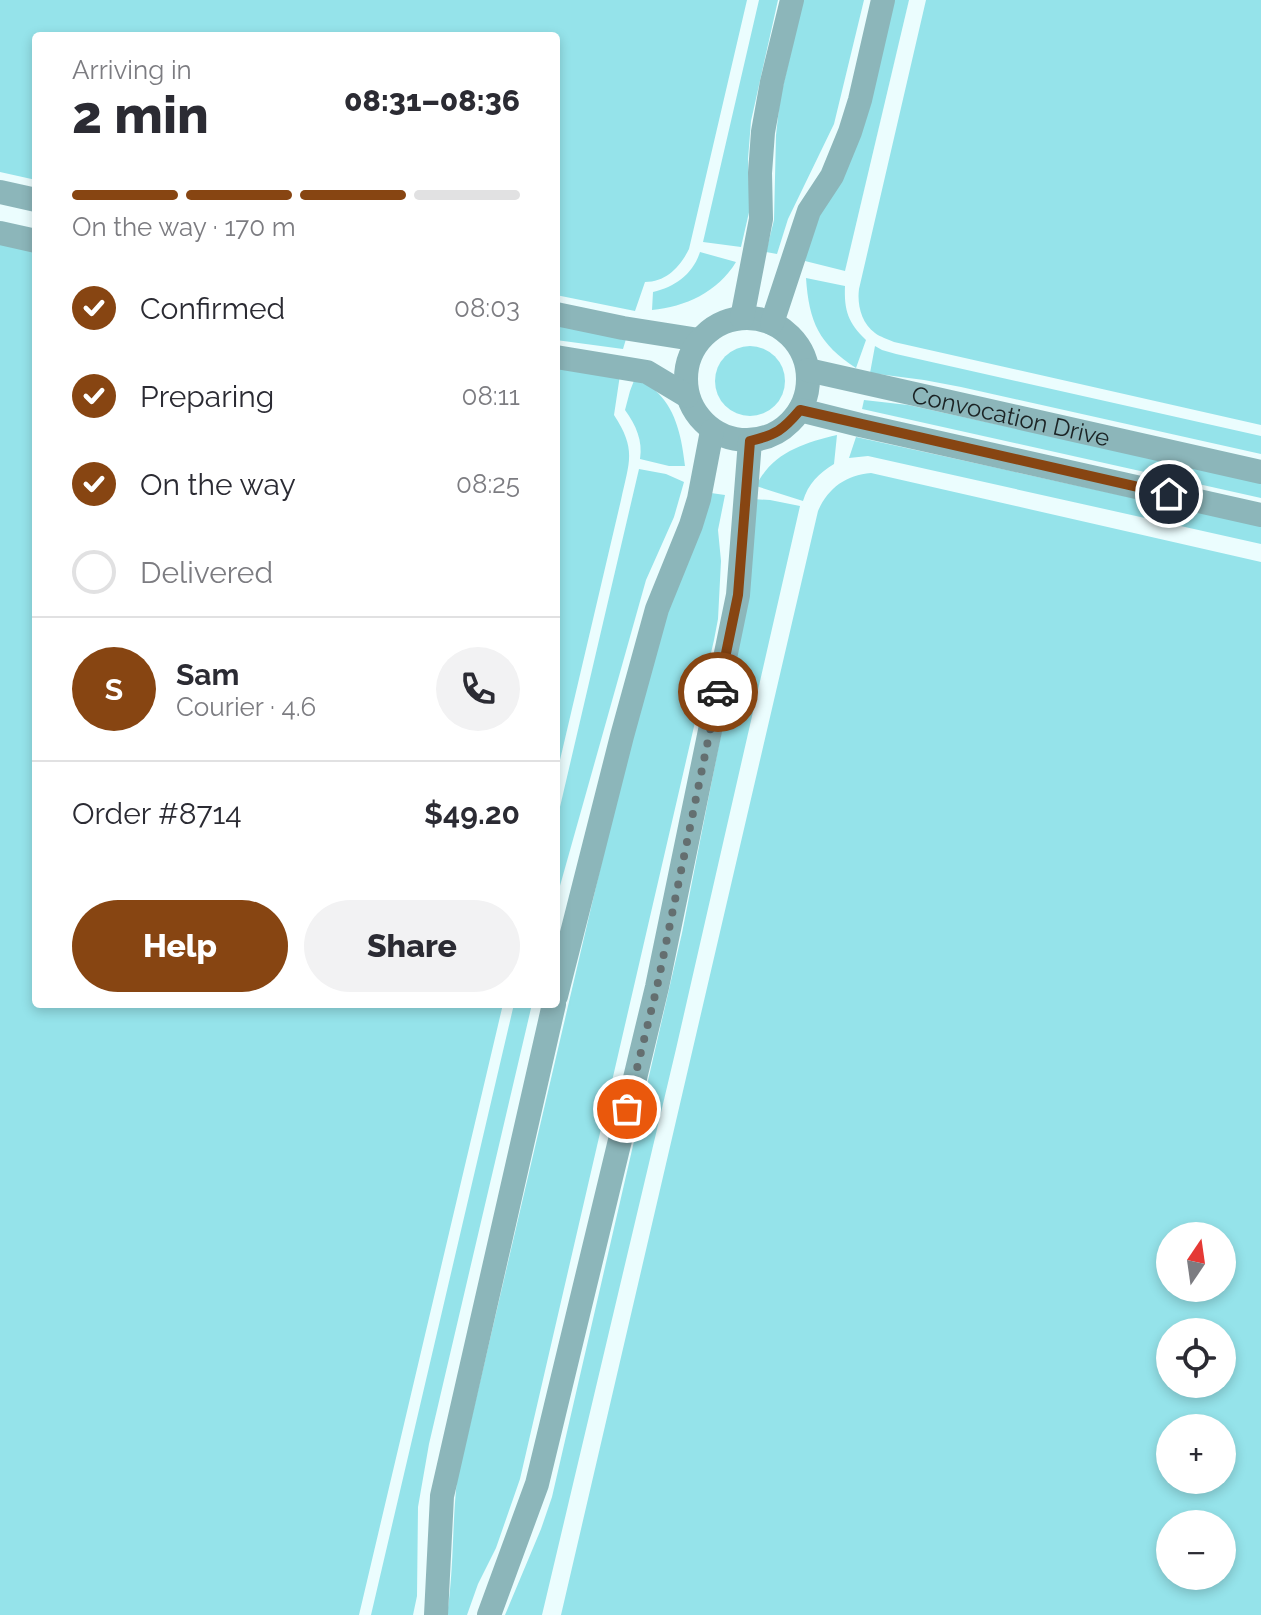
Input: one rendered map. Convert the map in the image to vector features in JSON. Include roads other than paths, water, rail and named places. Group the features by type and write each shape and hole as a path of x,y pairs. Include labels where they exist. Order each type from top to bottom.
{"street":[{"path":"742,318 761,219 763,132 792,0"},
{"path":"772,323 809,211 832,176 850,132 883,0"},
{"path":"0,192 32,199"},
{"path":"0,233 32,240"},
{"path":"560,315 699,340"},
{"path":"742,318 772,323 789,335 801,350 808,370 807,390 800,410 787,425 770,436 750,441 712,431 701,421 687,396 685,377 689,357 699,340 725,321 742,318"},
{"path":"560,358 647,372 687,396"},
{"name":"Convocation Drive","path":"808,370 1261,472"},
{"name":"Convocation Drive","path":"800,410 1261,515"},
{"path":"560,980 653,623 699,499 712,431"},
{"path":"489,1615 537,1484 657,987 738,595 750,441"},
{"path":"436,1615 442,1496 553,1008"}]}
